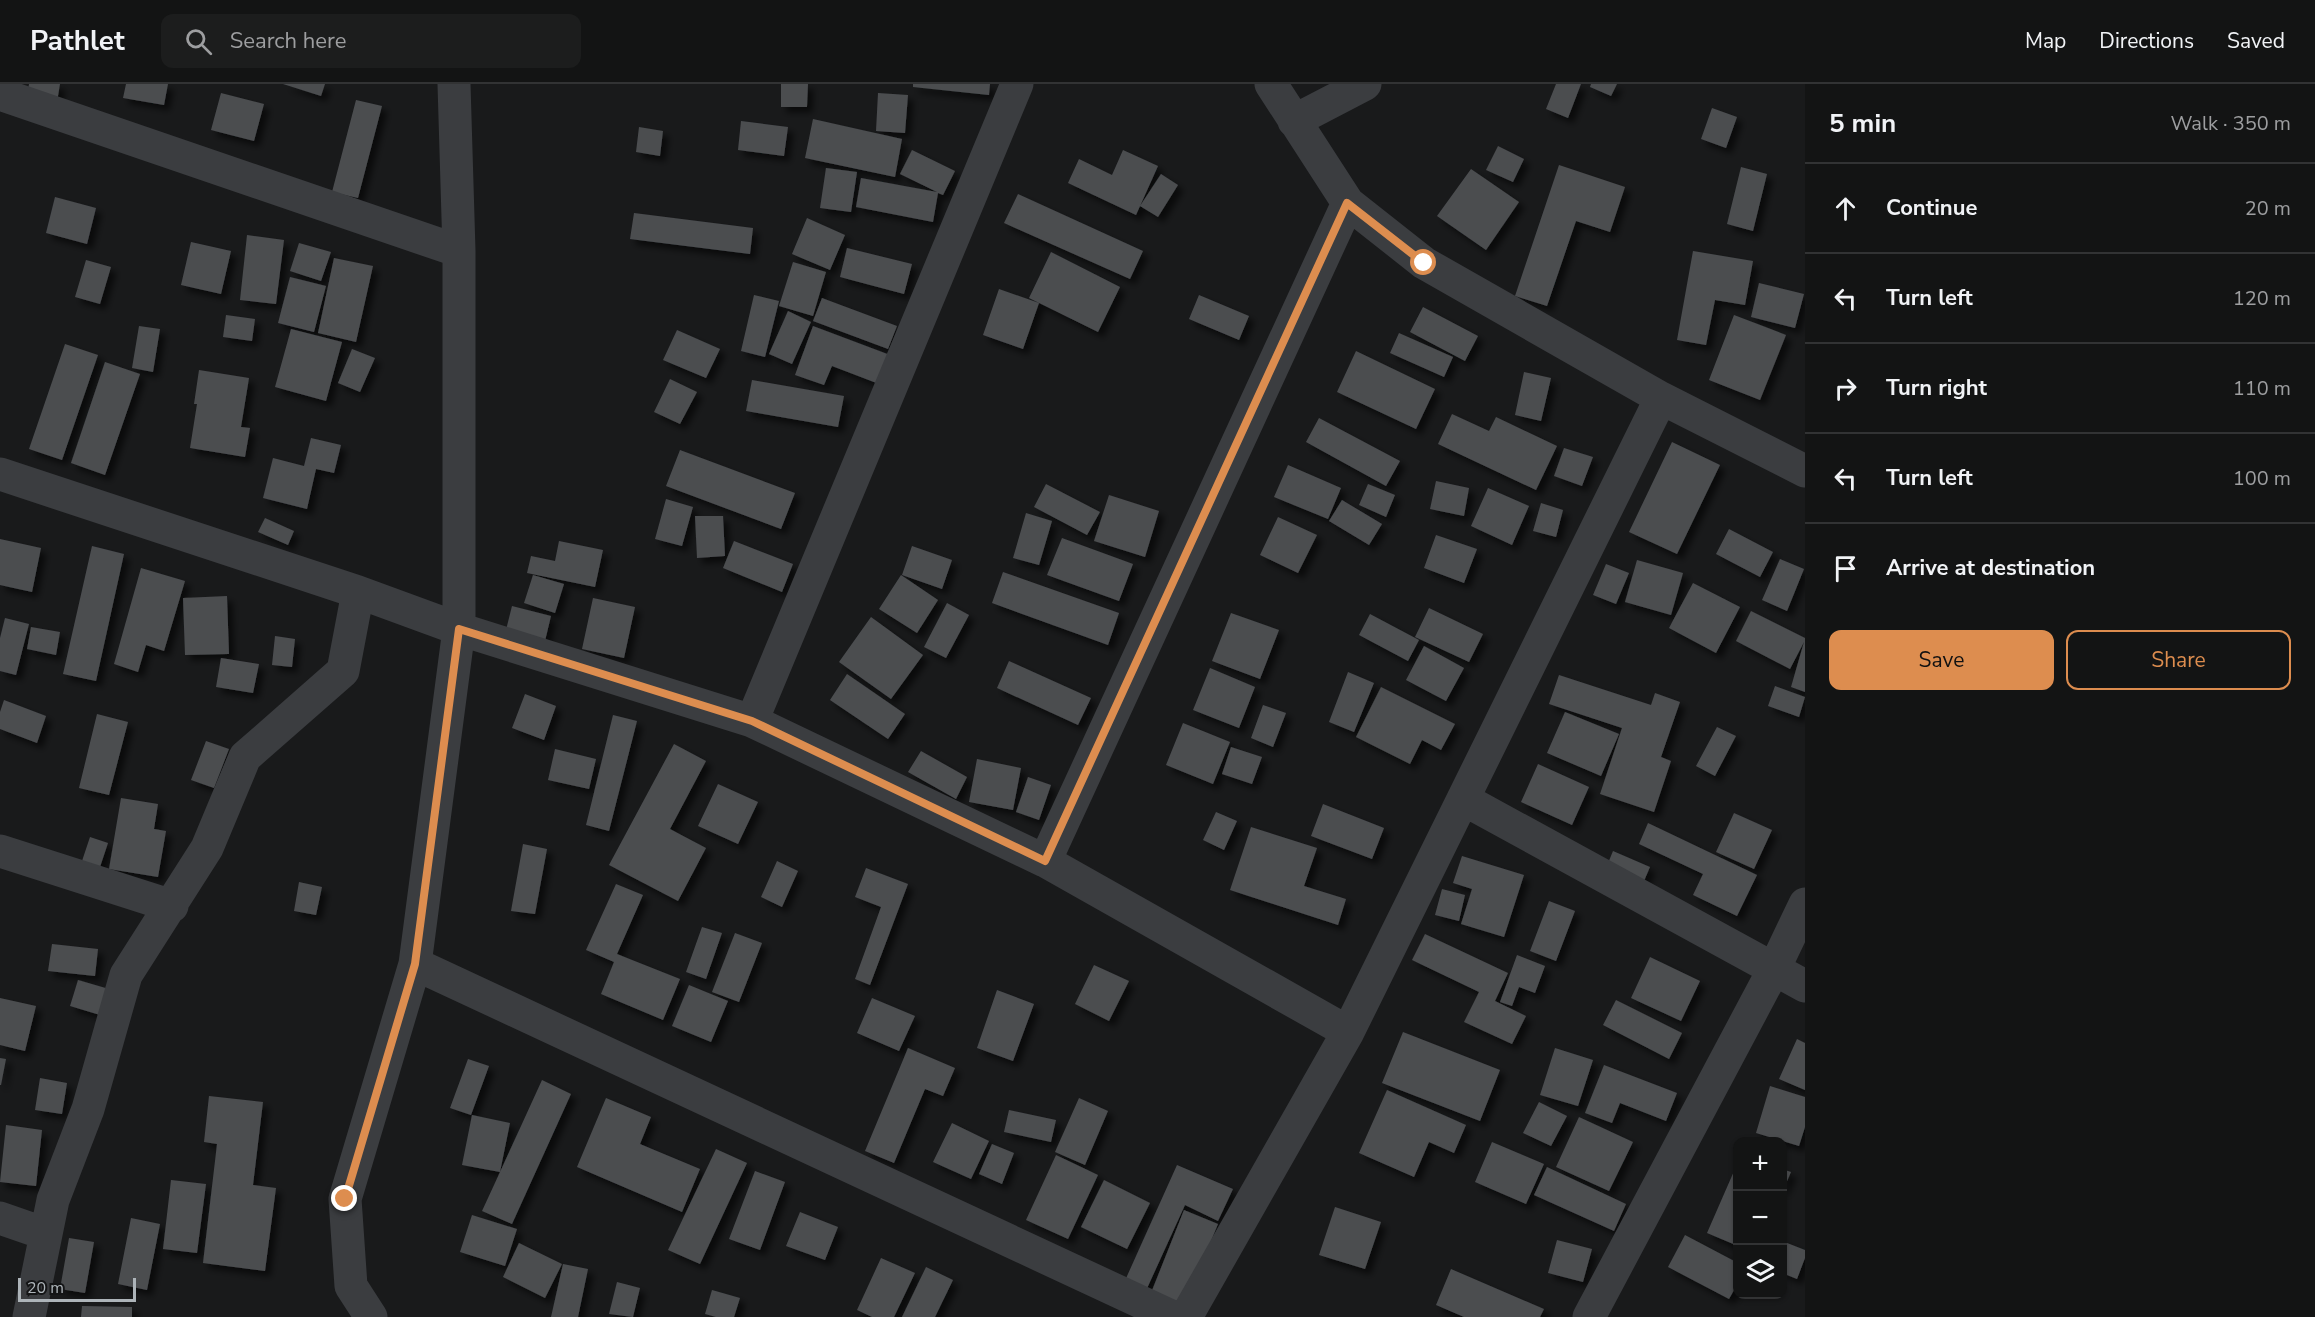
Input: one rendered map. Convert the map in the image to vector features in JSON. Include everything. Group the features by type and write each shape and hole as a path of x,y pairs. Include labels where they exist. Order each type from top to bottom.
{"street":[{"path":"371,1317 351,1286 345,1199 415,964 459,629 459,250 454,84"},
{"path":"752,721 1017,84"},
{"path":"1271,84 1347,203 1424,263 1661,398 1805,471"},
{"path":"1294,121 1365,84"},
{"path":"0,94 459,250"},
{"path":"1045,861 1347,203"},
{"path":"1186,1317 1347,1032 1661,398"},
{"path":"0,474 358,592 459,629 752,721 1045,861 1347,1032"},
{"path":"29,1317 53,1200 88,1109 126,975 207,848 245,757 343,671 358,592"},
{"path":"1463,799 1805,986"},
{"path":"0,850 172,906"},
{"path":"1589,1317 1774,969 1805,904"},
{"path":"415,964 1173,1317"},
{"path":"0,1218 46,1234"}],"building":[{"path":"29,84 60,84 57,102 27,96"},
{"path":"126,84 168,84 164,105 123,98"},
{"path":"283,84 325,84 321,96"},
{"path":"781,84 808,84 807,107 781,107"},
{"path":"913,84 990,84 989,95 913,87"},
{"path":"1556,84 1581,84 1568,118 1546,109"},
{"path":"1591,84 1617,84 1611,96 1590,87"},
{"path":"221,93 264,104 254,141 211,130"},
{"path":"878,93 908,95 905,133 876,131"},
{"path":"356,100 382,106 358,198 332,192"},
{"path":"1712,108 1737,117 1726,148 1701,139"},
{"path":"813,119 902,139 895,177 805,158"},
{"path":"741,121 788,127 784,156 738,150"},
{"path":"639,127 663,131 660,156 636,152"},
{"path":"1498,146 1524,159 1513,182 1486,170"},
{"path":"912,150 955,171 943,195 938,193 933,222 856,207 861,178 937,192 900,174"},
{"path":"1123,150 1158,166 1136,215 1068,183 1079,159 1112,175"},
{"path":"1559,165 1625,187 1610,232 1576,221 1547,306 1515,296"},
{"path":"1741,167 1767,174 1753,231 1727,224"},
{"path":"826,168 857,172 851,212 820,208"},
{"path":"1471,169 1519,202 1486,250 1437,216"},
{"path":"1161,174 1178,185 1158,217 1140,206"},
{"path":"1018,194 1143,251 1130,279 1004,223"},
{"path":"55,197 96,208 87,244 46,233"},
{"path":"634,213 753,228 750,254 630,239"},
{"path":"807,218 845,235 830,270 792,254"},
{"path":"247,235 284,240 276,304 240,300"},
{"path":"191,242 231,251 221,294 181,285"},
{"path":"299,243 331,252 321,281 290,271"},
{"path":"847,248 912,264 904,294 840,277"},
{"path":"1693,251 1753,261 1745,305 1715,300 1706,345 1677,340"},
{"path":"1051,252 1120,287 1098,332 1029,298"},
{"path":"334,258 373,266 356,342 318,333"},
{"path":"86,260 111,267 100,304 75,297"},
{"path":"793,262 826,272 813,316 779,306"},
{"path":"290,277 326,286 314,332 278,323"},
{"path":"1759,283 1804,294 1795,328 1751,317"},
{"path":"999,289 1039,303 1023,349 983,335"},
{"path":"754,295 779,301 765,357 741,351"},
{"path":"1199,295 1249,316 1239,340 1189,319"},
{"path":"822,298 897,326 888,349 813,321"},
{"path":"1423,307 1478,336 1465,361 1410,332"},
{"path":"788,311 811,322 792,364 769,354"},
{"path":"226,315 255,319 252,341 223,337"},
{"path":"1734,315 1786,335 1760,400 1709,380"},
{"path":"139,326 160,329 153,372 132,368"},
{"path":"813,326 890,355 879,384 832,366 824,385 795,375"},
{"path":"291,329 342,342 326,401 275,387"},
{"path":"677,330 720,349 706,378 663,360"},
{"path":"1399,333 1453,357 1444,377 1390,353"},
{"path":"65,344 98,355 62,460 29,449"},
{"path":"352,349 375,358 360,392 338,383"},
{"path":"1356,351 1435,389 1416,429 1337,392"},
{"path":"105,362 140,374 105,475 71,463"},
{"path":"199,370 249,378 241,427 250,428 245,457 190,448 197,404 194,404"},
{"path":"1524,372 1551,378 1541,421 1515,415"},
{"path":"670,379 697,392 680,424 654,412"},
{"path":"752,380 844,396 838,427 746,411"},
{"path":"1452,414 1489,431 1496,417 1557,446 1536,490 1438,444"},
{"path":"1319,418 1400,461 1386,486 1306,442"},
{"path":"311,438 341,445 334,473 316,469 307,509 263,498 273,458 304,466"},
{"path":"1672,442 1720,465 1677,554 1629,532"},
{"path":"1564,448 1593,457 1582,486 1554,476"},
{"path":"680,450 795,493 781,529 666,486"},
{"path":"1288,465 1341,488 1328,519 1274,497"},
{"path":"1436,481 1469,488 1464,516 1430,509"},
{"path":"1046,484 1100,512 1087,535 1034,507"},
{"path":"1368,484 1395,495 1386,517 1359,505"},
{"path":"1488,488 1529,506 1512,545 1471,526"},
{"path":"1109,495 1159,511 1145,557 1094,541"},
{"path":"666,499 693,507 682,546 655,539"},
{"path":"1342,500 1382,524 1369,545 1329,521"},
{"path":"1541,503 1563,510 1556,537 1533,531"},
{"path":"1026,513 1052,521 1039,565 1013,558"},
{"path":"695,516 723,516 725,556 697,558"},
{"path":"1278,517 1317,535 1298,573 1260,555"},
{"path":"265,518 294,531 288,545 258,532"},
{"path":"1729,529 1773,552 1760,577 1716,554"},
{"path":"1436,535 1477,549 1464,583 1424,568"},
{"path":"1062,538 1133,564 1119,601 1047,575"},
{"path":"0,539 41,548 32,592 0,585"},
{"path":"559,541 603,550 595,587 527,573 531,556 555,561"},
{"path":"734,541 793,564 782,592 723,568"},
{"path":"92,546 124,554 96,681 63,674"},
{"path":"912,546 952,560 942,589 902,575"},
{"path":"1780,559 1804,569 1787,611 1762,600"},
{"path":"1637,560 1683,573 1671,615 1625,602"},
{"path":"1606,564 1629,573 1616,604 1593,595"},
{"path":"141,568 185,581 164,651 146,645 138,672 114,664"},
{"path":"1003,572 1119,613 1108,645 992,603"},
{"path":"533,575 564,584 555,613 524,603"},
{"path":"901,575 938,600 917,633 879,609"},
{"path":"1693,583 1740,607 1716,653 1669,628"},
{"path":"227,596 229,654 185,655 183,598"},
{"path":"593,598 635,607 624,658 582,649"},
{"path":"947,603 969,615 946,658 924,647"},
{"path":"512,606 551,616 545,641 506,630"},
{"path":"1429,608 1483,634 1469,662 1415,637"},
{"path":"1751,611 1805,638 1805,692 1791,687 1804,642 1790,669 1736,641"},
{"path":"1231,613 1279,630 1260,679 1212,661"},
{"path":"1370,614 1419,640 1408,661 1359,635"},
{"path":"871,617 923,655 891,699 839,662"},
{"path":"5,618 29,624 16,675 0,671 0,638"},
{"path":"31,627 60,632 56,655 27,649"},
{"path":"275,636 295,639 292,667 272,665"},
{"path":"1424,646 1464,668 1446,701 1406,680"},
{"path":"221,658 259,664 253,693 216,687"},
{"path":"1009,661 1091,698 1078,725 997,688"},
{"path":"1210,668 1255,687 1239,728 1193,710"},
{"path":"1348,672 1374,683 1354,732 1329,722"},
{"path":"847,674 905,714 888,739 830,700"},
{"path":"1559,675 1651,705 1655,693 1680,702 1661,757 1671,761 1654,812 1600,794 1622,728 1549,704"},
{"path":"1775,686 1805,697 1799,717 1768,706"},
{"path":"1381,687 1455,724 1441,750 1422,740 1410,764 1356,737"},
{"path":"525,694 556,706 544,740 512,728"},
{"path":"4,700 46,716 37,743 0,729 0,712"},
{"path":"1263,705 1286,713 1273,747 1251,738"},
{"path":"1565,712 1619,734 1601,776 1547,753"},
{"path":"97,714 128,722 109,795 79,788"},
{"path":"613,715 637,721 609,831 586,825"},
{"path":"1183,723 1230,742 1213,784 1166,765"},
{"path":"1717,727 1736,736 1715,776 1696,766"},
{"path":"206,741 229,749 214,788 191,780"},
{"path":"674,744 706,761 670,829 706,848 678,901 609,865"},
{"path":"1231,747 1262,757 1252,784 1222,774"},
{"path":"555,749 596,759 589,789 548,780"},
{"path":"921,751 967,777 956,799 908,772"},
{"path":"977,759 1021,768 1013,810 969,802"},
{"path":"1538,764 1589,787 1572,825 1521,802"},
{"path":"1028,777 1051,785 1039,820 1016,812"},
{"path":"718,784 758,802 738,844 698,826"},
{"path":"121,798 158,804 154,829 166,831 158,877 109,869"},
{"path":"1323,804 1384,828 1372,859 1311,836"},
{"path":"1216,812 1237,821 1224,850 1203,840"},
{"path":"1734,813 1772,830 1754,869 1716,852"},
{"path":"1648,823 1757,875 1737,916 1693,895 1703,874 1639,844"},
{"path":"1251,827 1317,848 1304,886 1346,899 1338,925 1230,890"},
{"path":"90,837 108,843 99,870 81,864"},
{"path":"523,844 547,849 535,914 511,911"},
{"path":"1613,851 1650,867 1641,888 1604,873"},
{"path":"1462,856 1524,875 1504,937 1461,924 1472,889 1453,883"},
{"path":"777,861 798,871 782,907 761,897"},
{"path":"866,868 908,884 870,985 855,979 881,907 855,897"},
{"path":"299,882 322,887 316,915 294,911"},
{"path":"616,884 643,895 617,954 680,979 663,1020 601,994 614,962 586,950"},
{"path":"1442,889 1465,895 1459,921 1435,915"},
{"path":"1549,901 1575,911 1556,961 1530,951"},
{"path":"702,927 722,933 706,979 686,972"},
{"path":"735,933 762,943 739,1002 712,992"},
{"path":"1425,934 1508,973 1495,1001 1526,1016 1512,1044 1464,1022 1479,992 1412,960"},
{"path":"52,944 98,949 95,976 48,971"},
{"path":"1517,955 1545,966 1535,993 1519,987 1512,1006 1500,1002"},
{"path":"1650,957 1700,981 1681,1021 1631,998"},
{"path":"1094,965 1129,981 1109,1021 1075,1004"},
{"path":"78,980 109,989 100,1015 70,1006"},
{"path":"689,985 728,1001 711,1042 672,1026"},
{"path":"997,990 1034,1004 1013,1061 977,1048"},
{"path":"0,998 36,1006 25,1051 0,1045"},
{"path":"872,998 915,1016 899,1051 857,1033"},
{"path":"1616,1000 1682,1033 1669,1059 1603,1025"},
{"path":"1403,1032 1500,1070 1480,1121 1382,1083"},
{"path":"1797,1039 1805,1043 1805,1090 1779,1079"},
{"path":"908,1048 955,1068 943,1096 925,1089 894,1163 865,1151"},
{"path":"1555,1048 1593,1060 1578,1106 1540,1095"},
{"path":"0,1058 6,1059 1,1085 0,1085"},
{"path":"468,1059 489,1066 471,1115 450,1108"},
{"path":"1604,1065 1677,1093 1666,1121 1620,1103 1612,1123 1585,1113"},
{"path":"40,1078 67,1083 62,1114 35,1110"},
{"path":"542,1080 571,1094 512,1224 482,1211"},
{"path":"1770,1086 1805,1097 1805,1127 1799,1146 1787,1142 1787,1137 1769,1137 1756,1133"},
{"path":"1387,1090 1466,1125 1454,1153 1429,1142 1414,1177 1359,1153"},
{"path":"209,1096 263,1102 253,1185 276,1188 265,1271 203,1263 217,1144 204,1142"},
{"path":"606,1098 651,1117 640,1144 700,1169 682,1212 577,1167"},
{"path":"1079,1098 1108,1111 1085,1165 1055,1152"},
{"path":"1539,1102 1567,1116 1551,1146 1523,1133"},
{"path":"1009,1110 1056,1120 1051,1142 1004,1132"},
{"path":"472,1115 510,1123 500,1172 462,1165"},
{"path":"1579,1117 1633,1142 1609,1191 1556,1167"},
{"path":"952,1123 989,1141 971,1179 933,1162"},
{"path":"6,1125 42,1130 36,1186 0,1182"},
{"path":"1492,1142 1544,1164 1526,1204 1475,1182"},
{"path":"992,1144 1014,1153 1002,1184 979,1174"},
{"path":"716,1149 747,1163 700,1264 668,1250"},
{"path":"1056,1155 1098,1175 1068,1239 1026,1220"},
{"path":"1177,1165 1233,1189 1218,1221 1185,1205 1144,1295 1123,1285"},
{"path":"1547,1167 1626,1204 1614,1231 1534,1195"},
{"path":"755,1171 785,1182 760,1250 729,1239"},
{"path":"1733,1173 1733,1244 1707,1233"},
{"path":"171,1180 206,1184 197,1253 163,1249"},
{"path":"1104,1180 1150,1203 1127,1249 1081,1227"},
{"path":"1335,1207 1381,1222 1365,1269 1319,1255"},
{"path":"1184,1210 1218,1224 1182,1311 1149,1298"},
{"path":"800,1212 838,1227 825,1260 786,1246"},
{"path":"472,1215 517,1229 505,1266 460,1252"},
{"path":"131,1218 160,1224 147,1290 118,1284"},
{"path":"1685,1235 1733,1260 1733,1292 1729,1299 1668,1267"},
{"path":"69,1238 94,1242 85,1293 60,1289"},
{"path":"1557,1240 1592,1249 1583,1282 1548,1273"},
{"path":"519,1243 562,1264 545,1298 503,1277"},
{"path":"1787,1243 1805,1250 1805,1258 1797,1279 1787,1275"},
{"path":"881,1258 915,1273 894,1317 872,1317 857,1310"},
{"path":"563,1264 588,1269 578,1317 551,1317"},
{"path":"926,1267 953,1280 935,1317 902,1317"},
{"path":"1451,1269 1544,1309 1540,1317 1464,1317 1436,1305"},
{"path":"617,1282 640,1288 633,1317 609,1314"},
{"path":"712,1290 740,1298 734,1317 716,1317 705,1314"},
{"path":"82,1306 132,1307 132,1317 81,1317"}],"route":[{"path":"345,1199 415,964 459,629 752,721 1045,861 1347,203 1424,263"}]}
